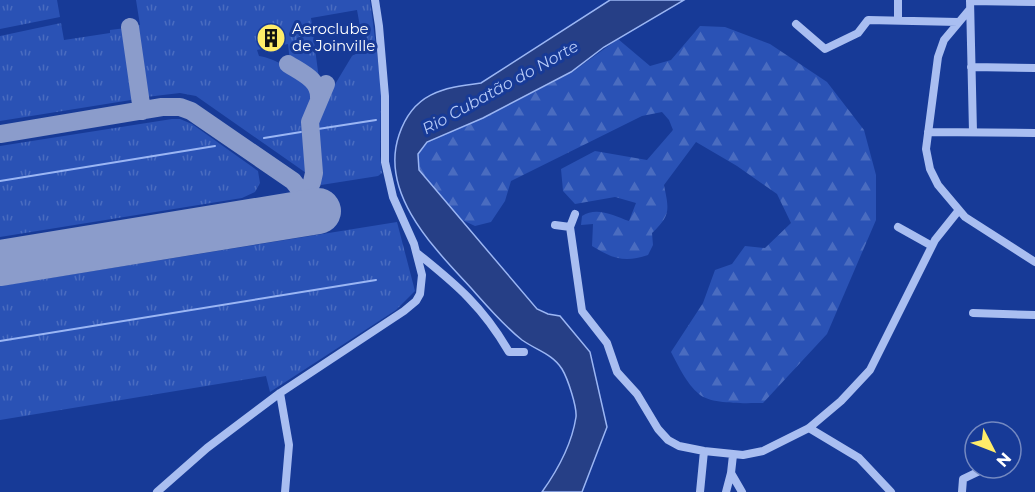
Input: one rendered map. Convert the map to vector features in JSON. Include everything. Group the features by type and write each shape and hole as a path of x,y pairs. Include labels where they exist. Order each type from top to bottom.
{"street":[{"path":"160,491 207,448 280,393 416,301 422,285 417,253 393,197 385,162 385,96 380,26 375,0"},
{"path":"898,0 898,19"},
{"path":"970,3 1035,2"},
{"path":"970,3 940,48 926,149 930,169 938,185 959,210 975,224 1035,262"},
{"path":"970,3 973,132"},
{"path":"796,24 825,49 858,33 868,20 958,22"},
{"path":"971,67 1035,68"},
{"path":"928,132 1035,133"},
{"path":"575,214 570,227 582,311 607,343 617,372 637,394 662,435 679,446 743,455 763,451 809,428 833,408 870,370 932,246 959,210"},
{"path":"555,225 570,227"},
{"path":"898,227 932,246"},
{"path":"417,253 470,298 489,319 509,352 525,352"},
{"path":"973,313 1035,315"},
{"path":"280,393 289,445 285,492"},
{"path":"809,428 859,458 891,492"},
{"path":"700,492 704,451"},
{"path":"726,492 733,455"},
{"path":"731,473 742,492"}],"green space":[{"path":"0,0 57,0 60,17 0,29"},
{"path":"136,0 370,0 381,85 380,156 382,173 378,176 321,185 315,128 316,116 352,56 367,48 365,31 361,32 357,10 311,18 319,79 290,62 288,44 257,50 259,56 282,64 300,75 313,87 314,101 305,128 309,175 196,96 180,93 146,97 134,26 140,25"},
{"path":"61,23 64,40 110,33 110,30 126,28 136,97 131,100 0,121 0,36"},
{"path":"700,26 725,27 770,44 827,82 864,130 876,175 876,220 827,334 763,403 730,403 705,398 690,385 671,352 703,303 715,270 732,264 745,246 765,248 791,223 777,194 737,166 696,142 664,185 667,212 663,221 652,233 653,245 648,255 626,259 613,257 592,246 593,224 581,225 582,216 600,212 629,221 636,203 615,197 575,204 563,191 561,169 595,151 647,160 673,130 669,120 662,112 642,116 511,181 505,201 491,222 475,226 460,219 419,170 418,154 427,142 483,118 571,73 618,39 650,66 671,60"},
{"path":"180,119 192,124 258,171 260,183 255,192 242,198 0,237 0,146"},
{"path":"397,222 415,291 396,310 270,392 266,376 0,420 0,286"}],"water":[{"name":"Rio Cubatão do Norte","path":"610,0 684,0 604,47 571,72 483,118 427,142 418,154 419,170 537,309 560,316 590,352 607,427 582,492 542,492 563,456 576,417 574,400 564,374 554,360 522,340 502,322 427,238 404,199 397,178 395,157 399,135 405,121 421,101 454,87 481,83"}],"waterway":[{"path":"318,129 376,120"},
{"path":"264,138 301,132"},
{"path":"0,181 215,146"},
{"path":"0,341 376,280"}],"taxiway":[{"path":"130,27 142,111"},
{"path":"288,64 317,86 319,98"},
{"path":"301,205 314,173 310,122 326,84"},
{"path":"0,134 162,107 180,107 191,111 293,181 300,192 302,201 293,213 286,216"}],"runway":[{"path":"0,263 318,211"}],"place":[{"name":"Aeroclube de Joinville","path":"271,38"}]}
